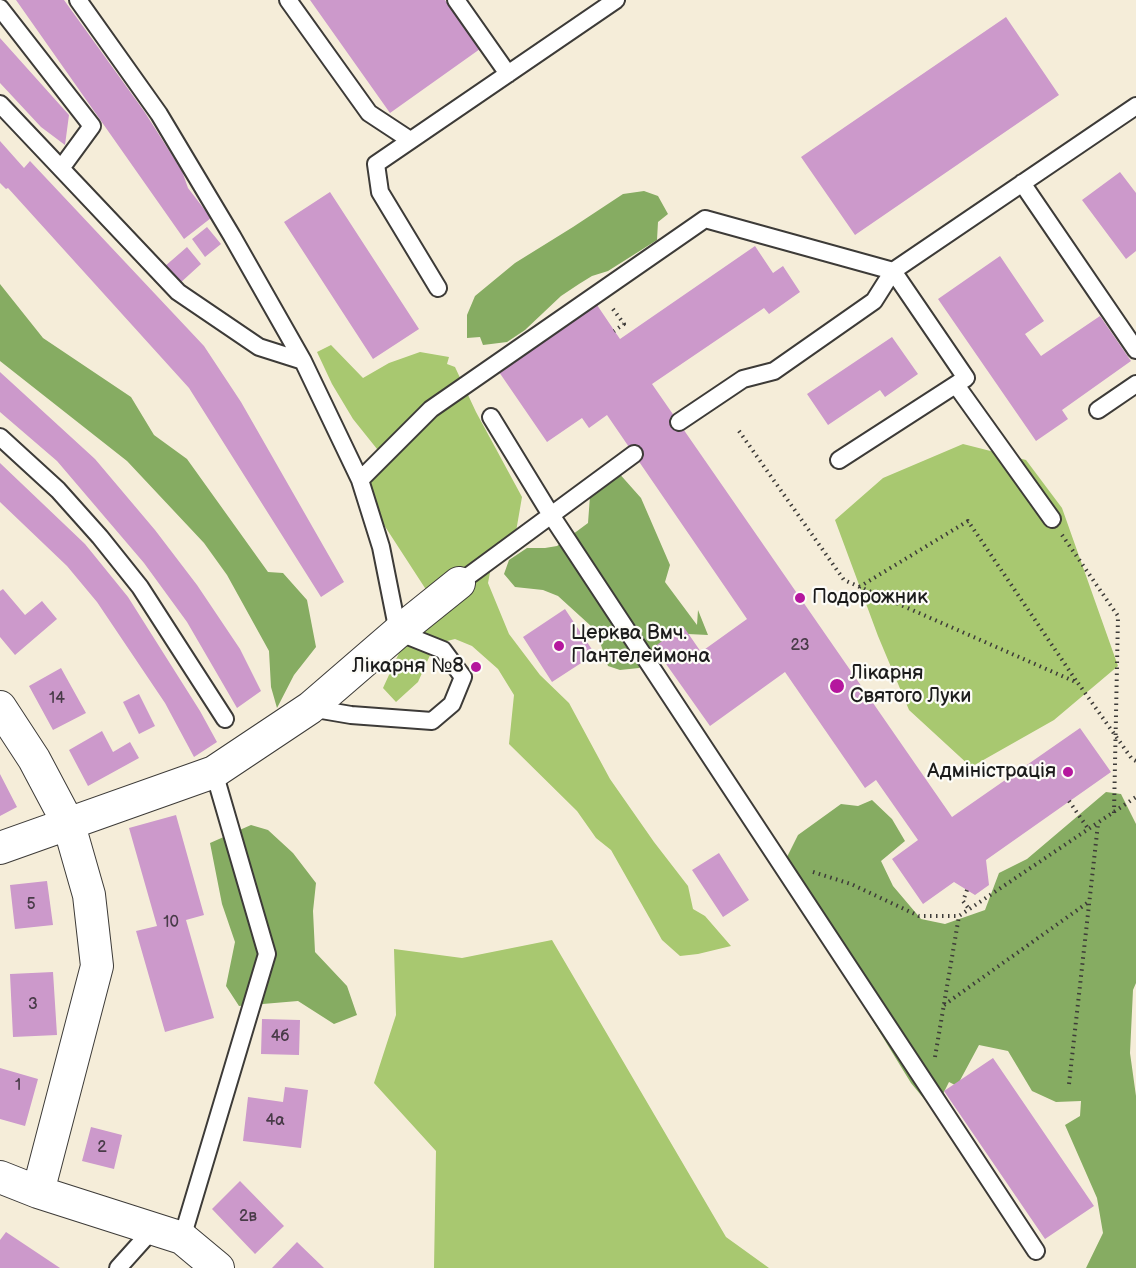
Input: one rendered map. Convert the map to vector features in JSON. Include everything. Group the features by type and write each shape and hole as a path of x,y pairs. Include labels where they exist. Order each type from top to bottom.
{"street":[{"path":"0,848 214,772 310,708 459,583"},
{"path":"0,707 34,759 69,825 89,895 97,966 38,1192"},
{"path":"0,1177 38,1192 182,1238 218,1268"}],"lane":[{"path":"78,0 159,114 303,361 360,480 381,547 398,632 443,650 463,677 452,704 432,721 351,715 310,708"},
{"path":"288,0 369,113 410,140"},
{"path":"456,0 508,74"},
{"path":"438,288 380,192 376,164 616,0"},
{"path":"0,8 92,126 62,167"},
{"path":"0,104 178,292 259,347 303,361"},
{"path":"679,422 743,379 774,371 874,301 892,270 1136,106"},
{"path":"1022,183 1136,350"},
{"path":"360,480 431,409 705,219 892,270 966,378 839,460"},
{"path":"1098,410 1136,384"},
{"path":"956,385 1052,519"},
{"path":"490,417 551,515 1036,1251"},
{"path":"0,437 58,490 140,587 225,719"},
{"path":"459,583 634,454"},
{"path":"182,1238 267,954 214,772"},
{"path":"118,1268 153,1229"}],"path":[{"path":"612,309 624,324 614,331"},
{"path":"739,431 843,580 1078,683"},
{"path":"1052,519 1118,616 1114,813"},
{"path":"859,587 968,520 1078,683 1132,759 1136,760"},
{"path":"779,862 851,884 919,916 959,916 1136,797"},
{"path":"1069,801 1089,830"},
{"path":"1069,1084 1098,823"},
{"path":"967,890 963,901 969,909"},
{"path":"944,1005 1090,901"},
{"path":"929,1089 959,916"}],"green space":[{"path":"644,191 658,196 668,214 658,222 657,240 608,271 592,276 561,296 525,330 507,342 483,345 480,337 467,338 467,315 475,296 515,263 623,194"},
{"path":"0,284 43,338 131,397 154,435 187,459 268,572 283,573 307,600 316,647 294,675 277,708 271,687 269,651 227,575 204,543 127,461 0,361"},
{"path":"331,345 363,378 389,363 420,352 449,357 447,364 455,367 476,412 522,497 513,549 491,567 488,583 509,634 540,675 569,703 610,779 688,886 693,909 705,916 731,946 680,956 662,940 611,850 596,838 577,811 509,744 514,695 498,669 472,646 455,639 435,644 418,682 396,702 383,688 410,629 436,605 373,508 368,483 385,459 353,419 332,384 317,352"},
{"path":"963,444 1026,460 1062,508 1118,666 1054,720 971,767 909,710 878,636 835,520 883,478"},
{"path":"617,471 641,498 670,565 665,582 697,625 698,610 708,635 688,634 659,649 639,668 620,670 608,666 591,626 558,596 543,590 515,587 504,574 509,560 527,548 557,546 588,523 590,496"},
{"path":"1106,792 1121,794 1136,824 1136,983 1133,990 1130,1053 1136,1096 1136,1268 1086,1268 1103,1233 1097,1198 1065,1125 1080,1116 1081,1101 1056,1102 1032,1091 1008,1051 979,1045 957,1086 949,1082 936,1108 938,1116 911,1083 786,880 786,859 798,835 841,804 858,806 872,800 892,819 905,841 881,861 893,886 921,919 945,924 985,910 999,873 1027,859"},
{"path":"251,825 268,830 293,853 316,883 313,911 315,952 347,986 357,1015 334,1024 298,1001 239,1006 226,986 235,942 222,904 210,843"},
{"path":"552,940 726,1237 769,1268 434,1268 436,1151 374,1083 396,1015 394,949 462,958"}],"building":[{"path":"16,0 64,0 144,111 182,171 188,188 211,218 184,239"},
{"path":"310,0 445,0 480,49 390,113"},
{"path":"1006,17 1059,95 855,235 801,157"},
{"path":"0,38 69,115 65,145 41,127 0,83"},
{"path":"0,141 24,168 30,161 204,346 241,402 344,582 321,597 189,388 8,188 6,189 0,183"},
{"path":"1120,172 1136,193 1136,251 1126,259 1082,200"},
{"path":"330,192 419,329 373,359 284,222"},
{"path":"207,227 221,244 205,257 192,239"},
{"path":"755,246 773,273 783,266 800,292 769,314 764,308 652,384 952,817 1080,728 1111,772 986,860 989,885 975,895 954,882 923,904 892,859 918,840 876,780 865,788 785,672 710,726 654,647 683,626 701,652 747,619 607,415 589,428 582,418 547,442 499,372 597,305 620,339"},
{"path":"187,247 201,264 179,284 164,267"},
{"path":"1000,256 1044,321 1025,334 1041,356 1100,316 1131,361 1062,410 1068,419 1036,441 938,299"},
{"path":"892,337 918,374 885,397 880,390 828,425 807,394"},
{"path":"0,372 95,459 155,530 197,585 240,649 261,691 237,708 187,622 144,563 57,461 0,412"},
{"path":"0,463 85,544 128,597 217,742 194,757 165,703 97,602 67,566 0,502"},
{"path":"3,589 25,615 42,601 57,619 15,655 0,637 0,591"},
{"name":"Церква Вмч. Пантелеймона","path":"565,609 595,654 552,682 523,637"},
{"path":"61,668 86,713 53,730 29,686"},
{"path":"139,694 155,726 139,734 123,702"},
{"path":"102,731 113,752 130,742 139,758 88,786 69,750"},
{"path":"0,774 17,807 0,816"},
{"path":"176,815 204,915 186,920 214,1018 165,1032 136,931 157,926 129,828"},
{"path":"719,853 749,900 723,917 692,870"},
{"path":"47,881 53,925 15,929 10,885"},
{"path":"53,972 57,1035 13,1037 10,974"},
{"path":"262,1019 300,1020 299,1055 261,1054"},
{"path":"993,1058 1094,1206 1045,1239 944,1091"},
{"path":"0,1068 38,1079 25,1126 0,1119"},
{"path":"285,1087 308,1090 301,1148 243,1141 248,1097 283,1102"},
{"path":"91,1127 122,1135 114,1169 82,1161"},
{"path":"240,1181 284,1226 255,1254 212,1209"},
{"path":"6,1232 60,1268 0,1268 0,1240"},
{"path":"297,1242 324,1268 272,1268"}],"place":[{"name":"Подорожник","path":"800,598"},
{"name":"Церква Вмч. Пантелеймона","path":"559,646"},
{"name":"Лікарня №8","path":"476,667"},
{"name":"Лікарня Святого Луки","path":"837,686"},
{"name":"Адміністрація","path":"1068,772"}]}
